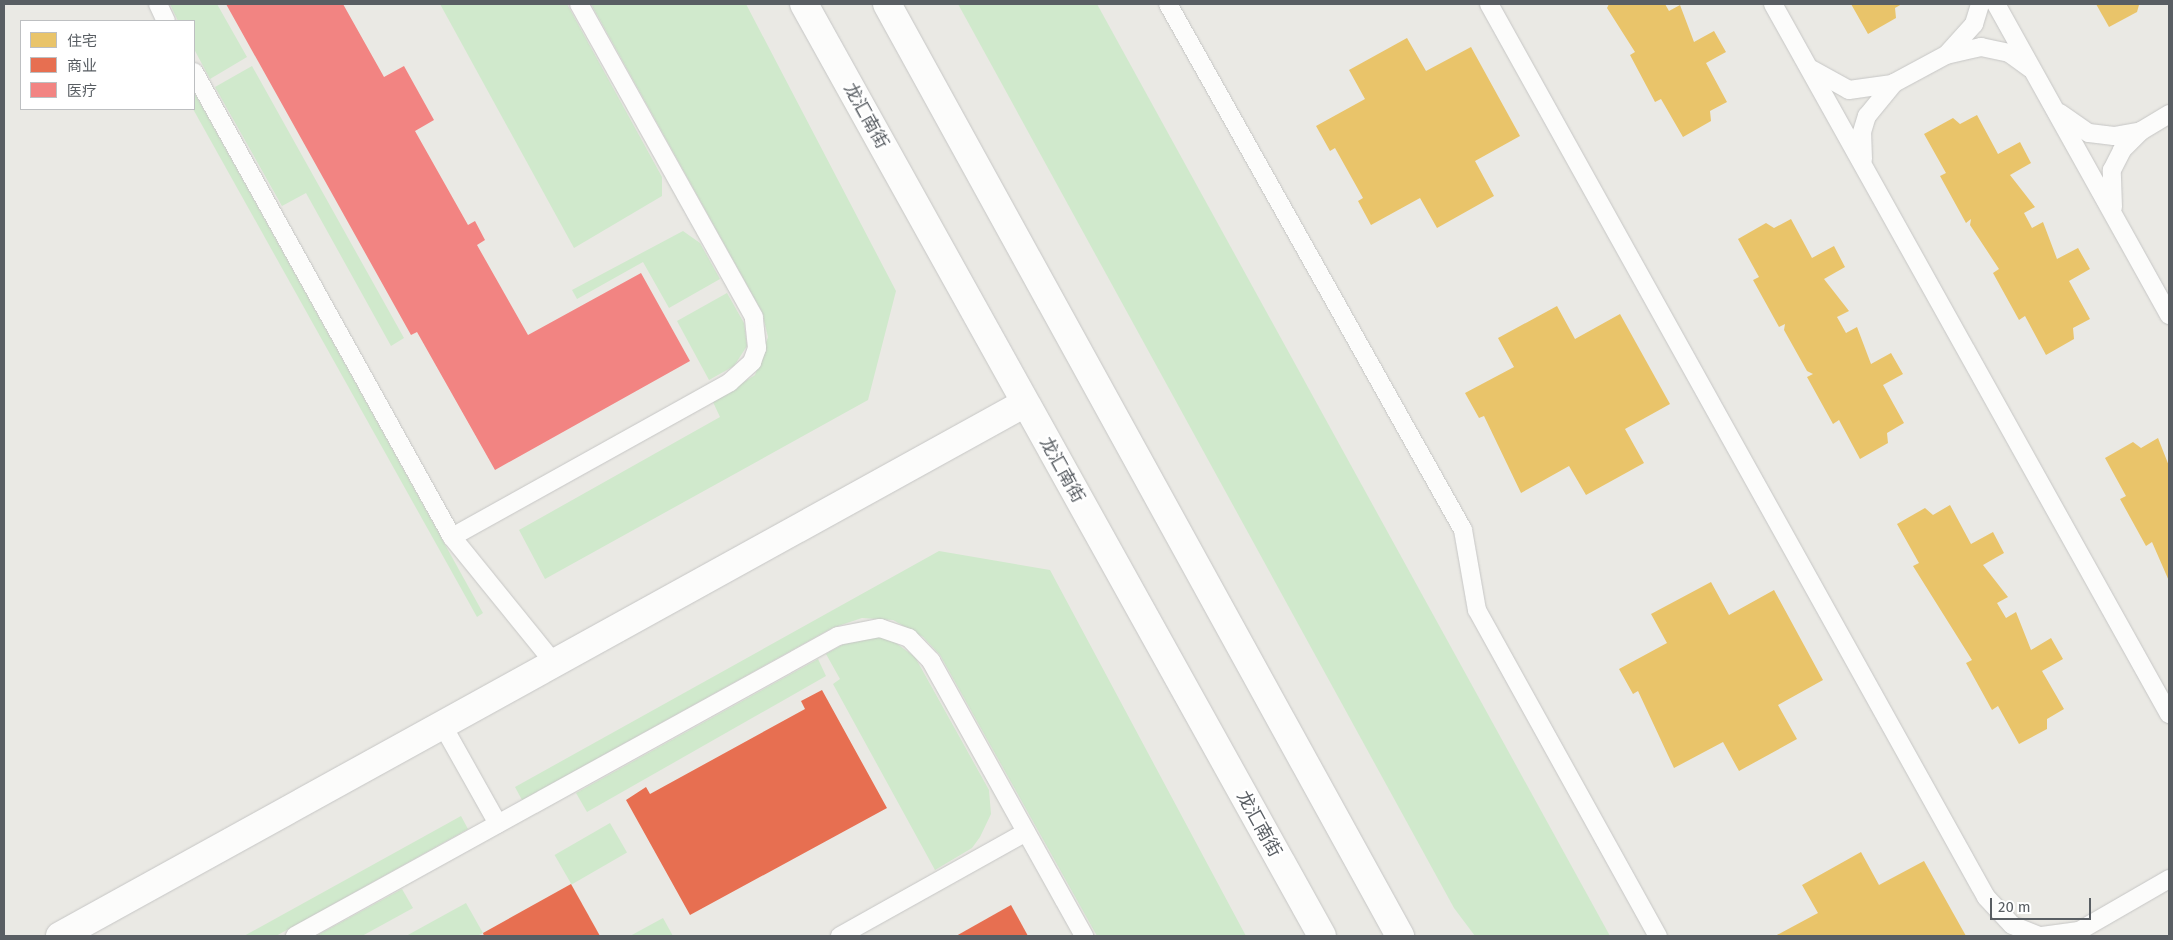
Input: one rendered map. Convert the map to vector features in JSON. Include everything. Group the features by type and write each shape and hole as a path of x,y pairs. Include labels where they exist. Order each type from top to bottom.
{"main road":[{"name":"龙汇南街","path":"804,4 1322,936"},
{"path":"888,4 1400,936"},
{"path":"60,936 1025,403"}],"lane":[{"path":"158,4 166,20"},
{"path":"452,537 730,382 752,362 757,348 754,318 579,4"},
{"path":"1168,4 1463,530 1477,610 1658,936"},
{"path":"1489,4 1986,897 2012,925 2041,936 2079,931 2169,879"},
{"path":"1773,4 2167,708"},
{"path":"1806,63 1824,79 1849,90 1894,83 1946,55 1970,30 1980,4"},
{"path":"1996,4 2169,315"},
{"path":"1946,55 1995,48 2034,71"},
{"path":"195,74 452,537 555,664"},
{"path":"1866,169 1861,149 1867,116 1894,83"},
{"path":"2053,106 2089,133 2114,136 2141,131"},
{"path":"2115,217 2112,170 2122,150 2141,131 2169,114"},
{"path":"295,936 838,636 880,628 909,638 930,661 1084,936"},
{"path":"443,726 498,824"},
{"path":"840,936 1026,832"}],"green space":[{"path":"170,4 217,4 247,57 210,79 195,51 195,20 178,20"},
{"path":"440,4 567,4 662,177 662,196 574,248"},
{"path":"591,4 746,4 896,291 868,400 545,579 519,530 720,417 713,402 755,375 768,337 762,312"},
{"path":"958,4 1097,4 1610,936 1475,936 1454,908"},
{"path":"252,66 404,338 391,346 306,193 282,206 215,87"},
{"path":"195,94 483,613 477,617 194,110"},
{"path":"683,231 700,243 720,279 669,308 643,262 577,299 572,290"},
{"path":"727,293 744,323 747,346 734,366 709,380 677,321"},
{"path":"939,551 1050,570 1246,936 1097,936 940,655 923,637 893,620 862,618 832,628 522,800 515,787"},
{"path":"877,637 892,640 915,657 989,790 991,814 980,837 972,848 935,870 833,684 840,679 826,654 851,640"},
{"path":"818,659 826,676 587,812 576,793"},
{"path":"461,816 468,829 276,936 244,936"},
{"path":"610,823 627,852 572,884 555,855"},
{"path":"402,889 413,908 362,936 316,936"},
{"path":"466,903 483,933 477,936 406,936"},
{"path":"663,918 673,936 630,936"}],"building: 住宅":[{"path":"1609,4 1665,4 1669,11 1680,5 1694,42 1714,31 1726,52 1706,63 1727,102 1710,111 1711,121 1683,137 1661,99 1655,102 1630,55 1635,52 1607,8"},
{"path":"1851,4 1902,4 1895,8 1896,18 1868,34"},
{"path":"2096,4 2139,5 2137,12 2109,27"},
{"path":"1407,38 1426,71 1471,47 1520,136 1475,161 1494,196 1437,228 1420,198 1371,225 1358,201 1363,198 1335,148 1330,151 1316,126 1365,99 1349,70"},
{"path":"1977,115 1998,154 2020,142 2031,163 2010,175 2035,207 2024,213 2032,228 2043,222 2057,259 2078,248 2090,269 2069,281 2090,319 2073,328 2074,339 2046,355 2025,316 2019,320 1993,273 1999,269 1970,225 1971,219 1966,223 1940,176 1946,173 1924,134 1953,118 1960,124"},
{"path":"1791,219 1812,258 1834,246 1845,267 1824,279 1849,311 1837,317 1846,333 1857,327 1871,364 1891,353 1903,374 1883,385 1904,423 1887,433 1888,443 1860,459 1839,420 1833,424 1807,377 1813,374 1807,371 1784,330 1785,324 1779,327 1753,280 1759,277 1738,239 1766,223 1774,228"},
{"path":"1557,306 1575,339 1620,314 1670,404 1625,429 1644,463 1586,495 1569,466 1521,493 1484,416 1479,418 1465,393 1514,367 1498,338"},
{"path":"2158,438 2169,466 2169,581 2152,542 2146,546 2120,499 2126,496 2105,458 2133,442 2141,448"},
{"path":"1950,505 1971,544 1993,532 2004,553 1983,565 2008,597 1997,603 2006,618 2016,612 2031,650 2051,638 2063,659 2042,671 2064,709 2047,719 2047,729 2019,744 1998,706 1992,710 1966,663 1972,660 1913,566 1919,563 1897,524 1925,508 1933,515"},
{"path":"1711,582 1729,615 1774,590 1823,680 1778,705 1797,739 1739,771 1723,742 1674,768 1638,691 1633,694 1619,669 1667,643 1651,614"},
{"path":"1861,852 1879,885 1924,861 1966,936 1775,936 1818,913 1802,885"}],"building: 商业":[{"path":"822,690 887,808 690,915 626,800 646,787 650,794 805,709 801,701"},
{"path":"571,884 600,936 484,936 483,933"},
{"path":"1011,905 1028,936 956,936"}],"building: 医疗":[{"path":"226,4 343,4 384,77 404,66 434,120 415,131 468,225 475,221 485,240 477,245 528,335 641,273 690,361 495,470 417,332 411,335"}]}
